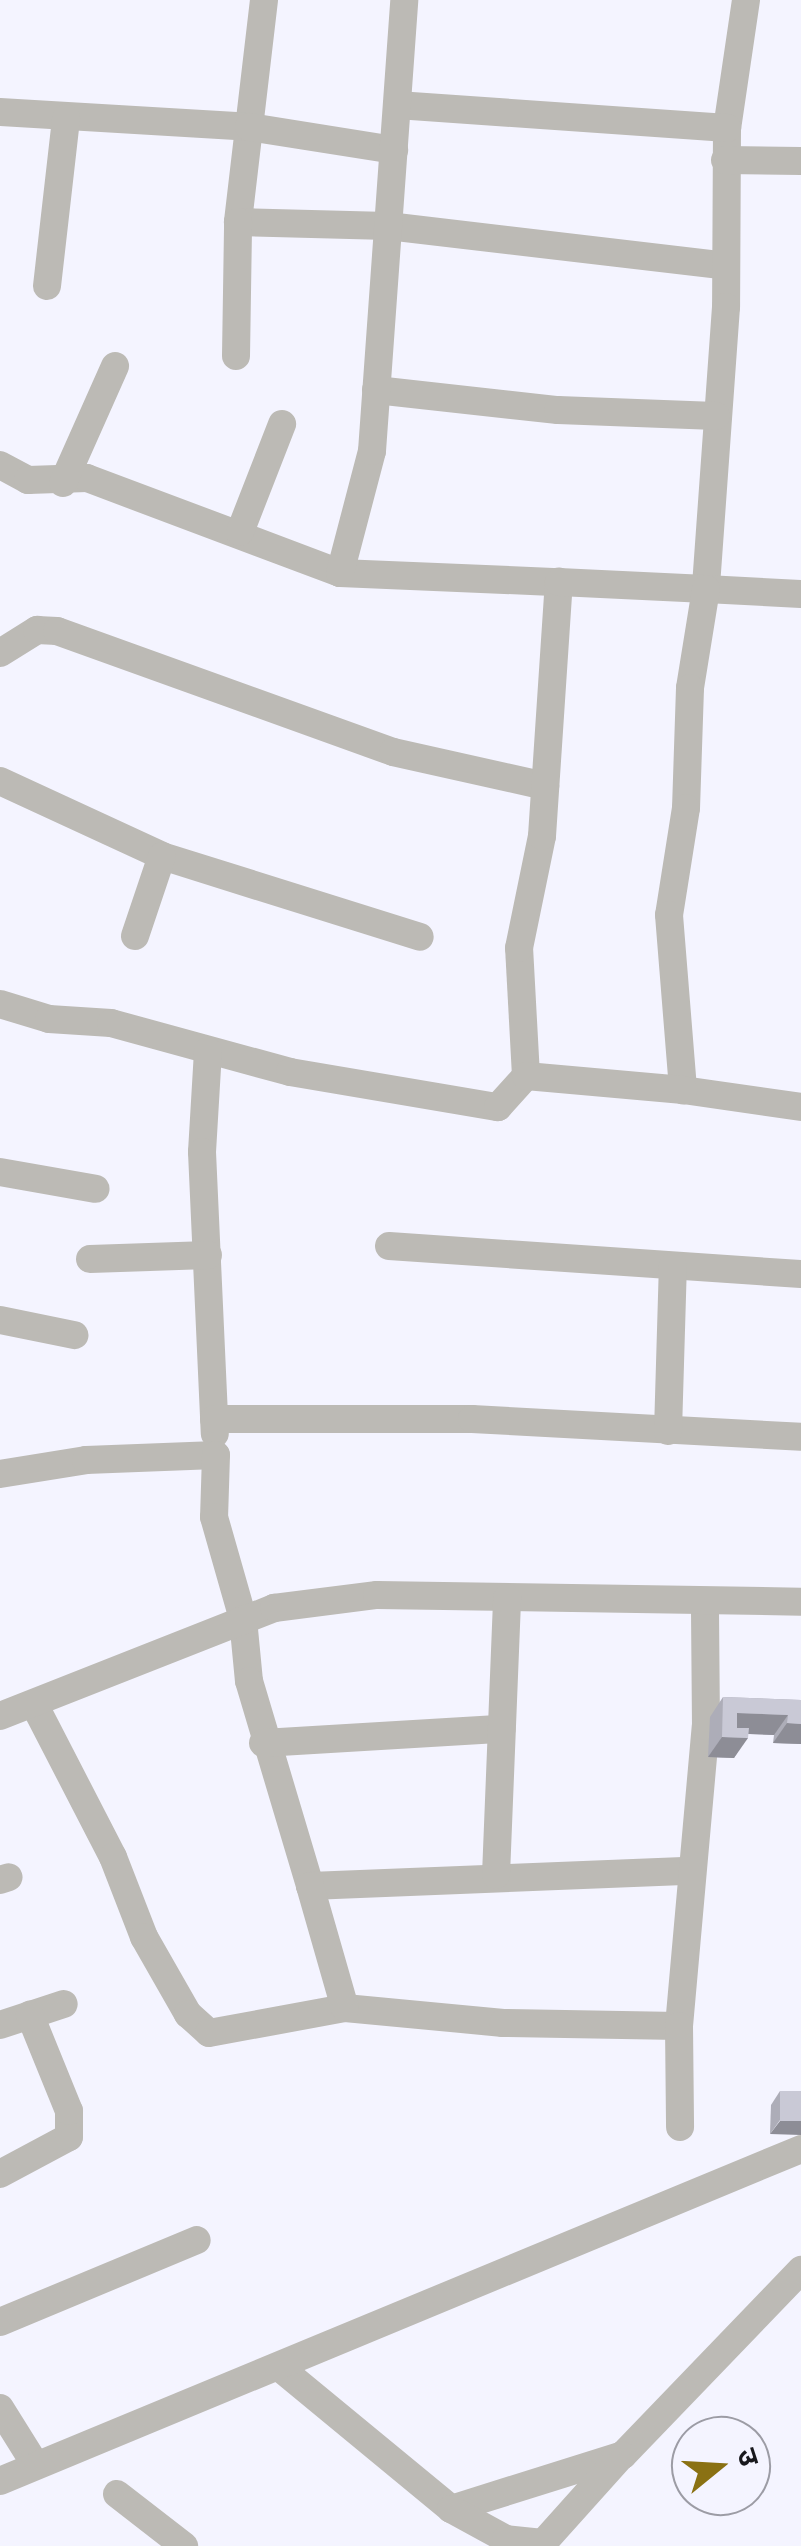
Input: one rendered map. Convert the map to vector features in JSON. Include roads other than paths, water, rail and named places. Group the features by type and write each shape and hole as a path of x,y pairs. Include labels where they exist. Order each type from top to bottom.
{"street":[{"path":"236,356 238,222 264,0"},
{"path":"340,573 368,475 404,0"},
{"path":"684,1090 669,915 686,808 690,688 706,589 726,307 721,265 726,128 746,0"},
{"path":"398,105 726,128"},
{"path":"0,112 248,128 394,150"},
{"path":"47,286 66,118"},
{"path":"725,160 801,161"},
{"path":"238,222 388,226 721,265"},
{"path":"63,483 115,366"},
{"path":"376,390 558,410 716,416"},
{"path":"240,532 282,424"},
{"path":"0,465 28,480 63,483 87,478 240,532 340,573 801,594"},
{"path":"0,1004 49,1019 111,1023 208,1051 469,1106 498,1107 526,1076 519,948 546,786 559,582"},
{"path":"0,654 37,630 57,631 393,752 546,786"},
{"path":"0,781 162,856 420,937"},
{"path":"134,936 162,856"},
{"path":"208,1051 202,1152 216,1454 214,1517 242,1618 263,1743 345,2008"},
{"path":"526,1076 684,1090 801,1107"},
{"path":"0,1172 96,1189"},
{"path":"388,1246 801,1274"},
{"path":"90,1259 208,1255"},
{"path":"668,1431 673,1266"},
{"path":"0,1320 74,1336"},
{"path":"214,1420 472,1420 801,1437"},
{"path":"0,1474 86,1460 216,1454"},
{"path":"0,1716 242,1618 376,1595 801,1602"},
{"path":"496,1874 508,1598"},
{"path":"680,2127 679,2026 706,1726 705,1602"},
{"path":"34,1704 188,2014 209,2033 230,2034 345,2008 503,2022 679,2026"},
{"path":"263,1743 502,1729"},
{"path":"310,1886 496,1874 690,1871"},
{"path":"0,2025 64,2004"},
{"path":"0,2174 68,2137 69,2111 30,2015"},
{"path":"0,2482 35,2464 279,2367 801,2149"},
{"path":"0,2322 198,2240"},
{"path":"279,2367 451,2509 506,2539 543,2543 622,2454 801,2270"},
{"path":"0,2408 35,2464"},
{"path":"451,2509 622,2454"},
{"path":"117,2494 184,2546"}]}
